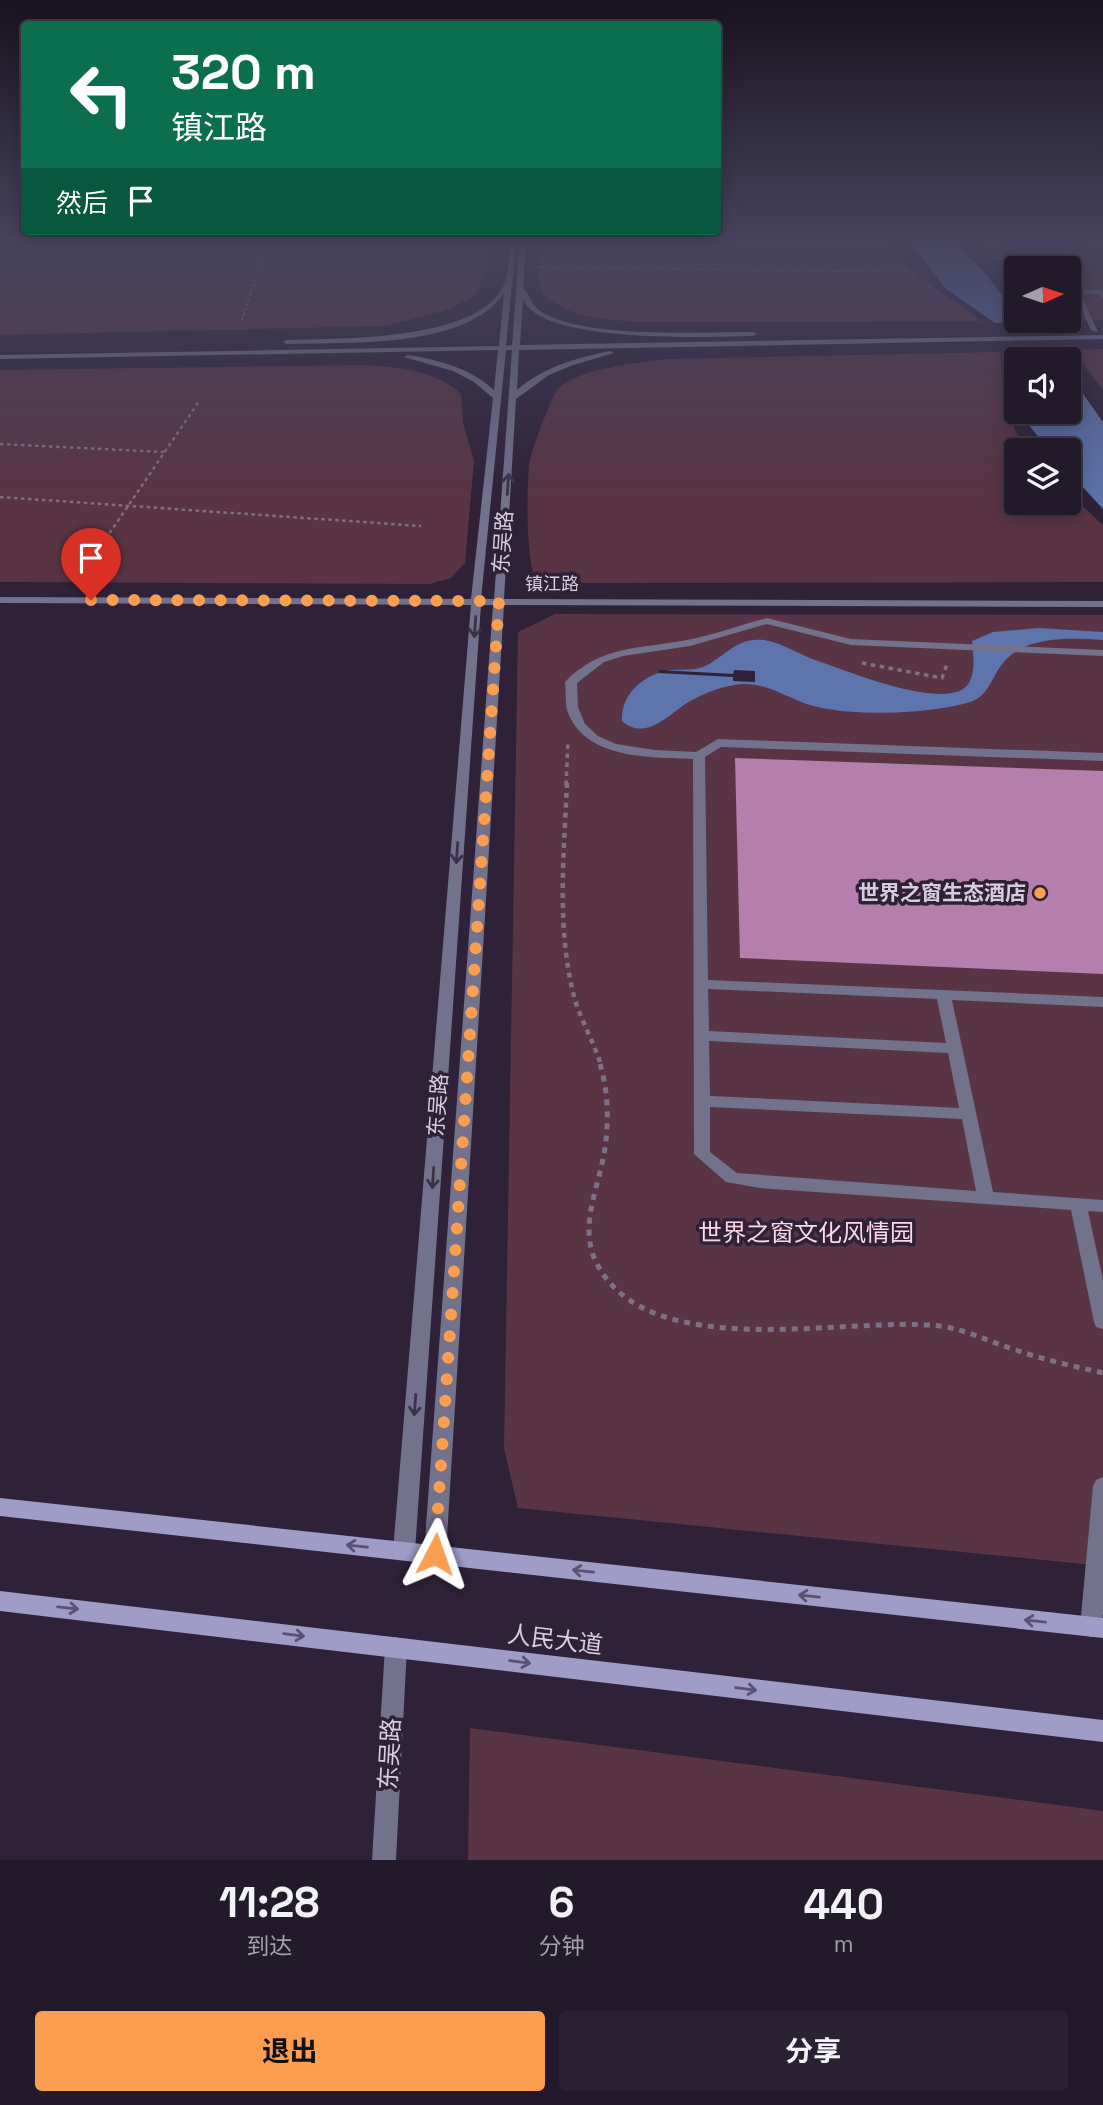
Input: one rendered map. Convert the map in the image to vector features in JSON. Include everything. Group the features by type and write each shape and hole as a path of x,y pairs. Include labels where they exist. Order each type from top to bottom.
{"main road":[{"path":"0,1507 1097,1628"},
{"name":"人民大道","path":"0,1601 1103,1731"}],"street":[{"path":"0,348 377,338 427,329"},
{"name":"东吴路","path":"404,1551 477,601 496,397 511,329"},
{"path":"600,329 666,334 1103,338"},
{"path":"259,343 699,345 1099,330"},
{"path":"0,357 835,334"},
{"name":"东吴路","path":"435,1554 514,397 509,345"},
{"path":"514,397 532,380 586,358 699,345"},
{"path":"253,352 381,354 425,359 481,381 496,397"},
{"name":"镇江路","path":"0,600 1103,604"},
{"path":"1103,653 851,642 767,621 690,643 600,660 571,682 568,703 578,725 592,739 616,748 699,756 718,743 1103,757"},
{"path":"699,756 702,1154 732,1178 760,1182 1103,1206"},
{"path":"700,984 1103,1002"},
{"path":"944,995 986,1198"},
{"path":"703,1036 955,1048"},
{"path":"703,1101 969,1114"},
{"path":"1078,1205 1103,1322"},
{"path":"1097,1628 1103,1486"},
{"name":"东吴路","path":"384,1860 396,1647"}],"path":[{"path":"64,600 200,400"},
{"path":"0,444 165,452"},
{"path":"0,497 421,526"}],"green space":[{"path":"0,329 265,329 0,335"},
{"path":"1103,349 1103,390 1081,362 1081,350"},
{"path":"1000,352 1004,424 1012,424 1019,438 1004,438 1004,515 1081,515 1081,505 1103,525 1103,582 569,583 542,579 533,573 529,548 528,477 530,459 555,394 567,382 594,371 667,359"},
{"path":"364,365 416,371 440,380 461,394 463,423 474,461 465,563 451,578 430,584 0,582 0,370"},
{"name":"世界之窗文化风情园","path":"555,614 1103,615 1103,1566 518,1508 504,1448 518,632"},
{"path":"470,1728 1103,1811 1103,1860 468,1860"}],"water":[{"path":"1000,329 1004,329 1004,333 1033,333 1045,347 1014,347"},
{"path":"1081,391 1103,422 1103,509 1081,485 1081,438 1039,438 1028,424 1081,424"},
{"path":"1039,628 1103,632 1103,640 1061,639 1020,649 1000,667 981,696 954,706 896,712 838,711 811,705 763,687 742,684 699,696 657,724 648,727 631,727 622,721 625,702 643,681 661,672 703,667 745,642 764,640 873,680 920,692 941,694 958,691 969,683 973,667 972,641 993,632"}],"pier":[{"path":"994,329 1004,329 1004,333 1038,333 1050,347 1010,347"},
{"path":"659,670 733,674 734,670 755,671 755,682 733,681 733,677 659,673"}],"building":[{"path":"735,758 1103,771 1103,974 740,958"}],"place":[{"name":"世界之窗生态酒店","path":"1040,893"}],"route":[{"path":"91,600 499,601 435,1554"}]}
